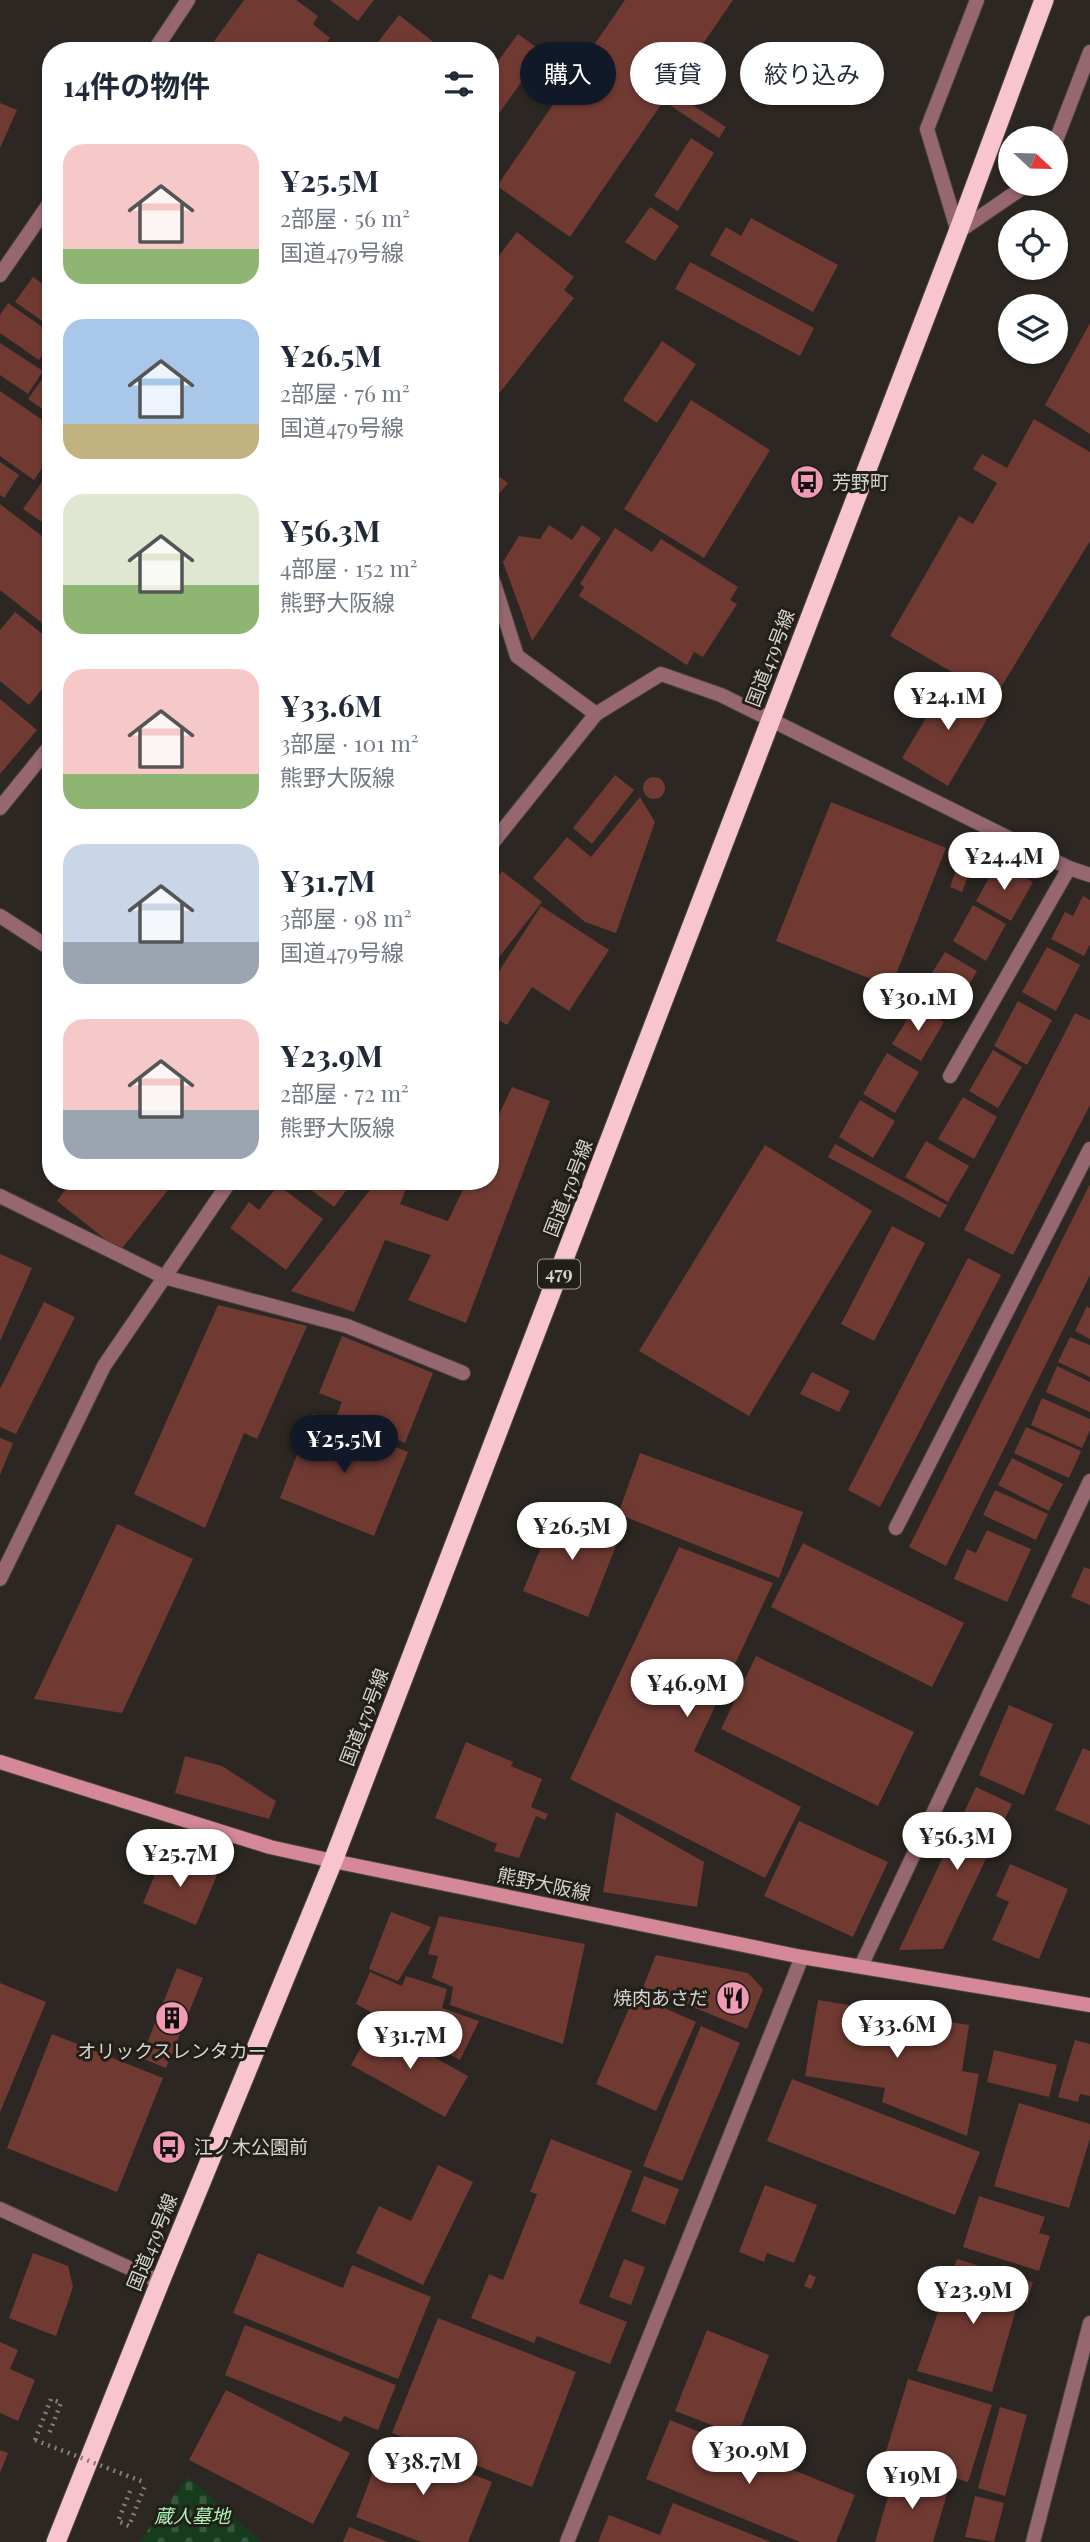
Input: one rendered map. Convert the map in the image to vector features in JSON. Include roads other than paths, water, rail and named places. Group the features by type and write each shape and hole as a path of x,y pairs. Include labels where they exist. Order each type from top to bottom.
{"highway":[{"name":"国道479号線","path":"56,2542 333,1861 958,232 1044,0"}],"main road":[{"name":"熊野大阪線","path":"0,1762 270,1847 802,1957 1090,2005"}],"street":[{"path":"159,42 188,0"},
{"path":"976,0 927,129 958,232 1010,196"},
{"path":"1062,126 1090,52"},
{"path":"0,275 42,214"},
{"path":"499,599 517,656 596,714"},
{"path":"499,835 596,714 661,674 721,695 1069,868 1090,875"},
{"path":"0,808 42,756"},
{"path":"950,1076 1069,868"},
{"path":"0,916 42,942"},
{"path":"896,1528 1090,1149"},
{"path":"0,1579 104,1366 224,1190"},
{"path":"0,1196 164,1278 347,1326 463,1373"},
{"path":"861,1966 1090,1481"},
{"path":"567,2542 802,1957"},
{"path":"0,2209 160,2282"},
{"path":"1033,2542 1090,2323"}],"place":[{"name":"芳野町","path":"807,482"},
{"name":"焼肉あさだ","path":"733,1998"},
{"name":"オリックスレンタカー","path":"172,2018"},
{"name":"江ノ木公園前","path":"169,2147"}],"park label":[{"name":"蔵人墓地","path":"192,2516"}]}
